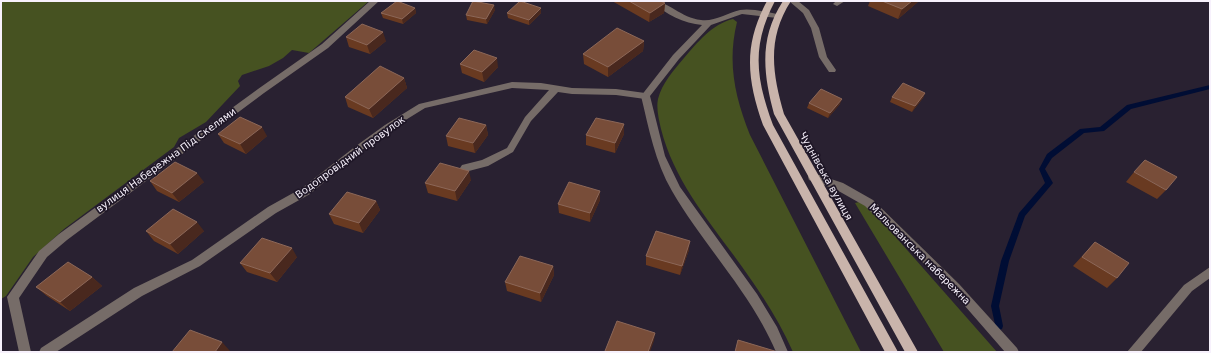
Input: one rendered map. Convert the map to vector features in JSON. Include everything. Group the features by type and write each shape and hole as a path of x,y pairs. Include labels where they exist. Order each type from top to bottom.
{"main road":[{"path":"771,1 764,14 758,32 756,83 760,102 768,125 892,352"},
{"name":"Чуднівська вулиця","path":"787,1 776,16 772,34 769,64 771,89 779,114 912,352"}],"street":[{"name":"вулиця Набережна Під Скелями","path":"25,352 13,297 44,254 100,208 325,46 375,1"},
{"path":"657,1 680,17 694,23 708,23 742,12 776,16"},
{"path":"793,1 806,12 815,28 823,56 832,70"},
{"path":"708,23 676,57 645,96 660,156 676,189 752,298 773,331 782,352"},
{"name":"Водопровідний провулок","path":"45,352 138,292 196,263 272,210 306,191 359,148 388,127 422,106 512,84 572,91 616,92 645,96"},
{"path":"465,168 485,163 510,150 528,119 556,88"},
{"name":"Мальованська набережна","path":"813,177 839,186 869,203 955,287 1013,352"},
{"path":"1133,352 1188,288 1210,272"}],"green space":[{"path":"1,1 369,1 309,53 292,50 283,58 269,66 242,75 238,81 240,86 206,122 179,138 174,147 64,229 33,257 6,296 1,299"},
{"path":"733,19 737,22 733,52 734,80 740,107 750,135 861,352 793,352 764,298 688,190 677,171 668,150 661,129 657,103 662,88 672,72 700,40 718,25"},
{"path":"859,202 871,209 997,352 944,352 855,203"}],"building":[{"path":"397,1 415,8 402,19 381,13"},
{"path":"473,1 494,5 486,19 466,15"},
{"path":"520,1 541,8 529,20 507,13"},
{"path":"629,1 660,1 665,3 650,13"},
{"path":"882,1 912,1 902,9"},
{"path":"362,24 383,32 367,45 346,37"},
{"path":"617,28 644,41 608,67 583,54"},
{"path":"474,50 497,58 482,72 460,64"},
{"path":"380,66 404,78 369,109 345,97"},
{"path":"903,83 925,93 915,106 892,97"},
{"path":"821,89 842,99 830,113 809,103"},
{"path":"240,117 262,127 240,144 218,134"},
{"path":"459,118 486,125 473,143 446,136"},
{"path":"596,118 624,124 615,143 586,135"},
{"path":"1145,160 1177,177 1166,190 1134,172"},
{"path":"175,162 197,173 172,193 150,181"},
{"path":"440,163 469,171 455,191 425,183"},
{"path":"569,182 600,191 590,213 558,204"},
{"path":"347,192 376,201 359,223 329,214"},
{"path":"173,209 197,222 170,244 146,231"},
{"path":"656,231 690,241 682,266 646,256"},
{"path":"262,238 292,248 270,273 240,263"},
{"path":"1095,242 1129,263 1117,278 1082,257"},
{"path":"520,256 553,266 540,293 505,282"},
{"path":"68,262 92,277 60,302 36,287"},
{"path":"617,321 655,333 648,352 605,351"},
{"path":"190,330 222,342 215,352 172,352"},
{"path":"738,340 778,352 735,352"}],"waterway":[{"path":"999,326 995,306 1005,261 1022,215 1049,183 1042,169 1049,156 1082,131 1102,129 1129,107 1210,87"}]}
